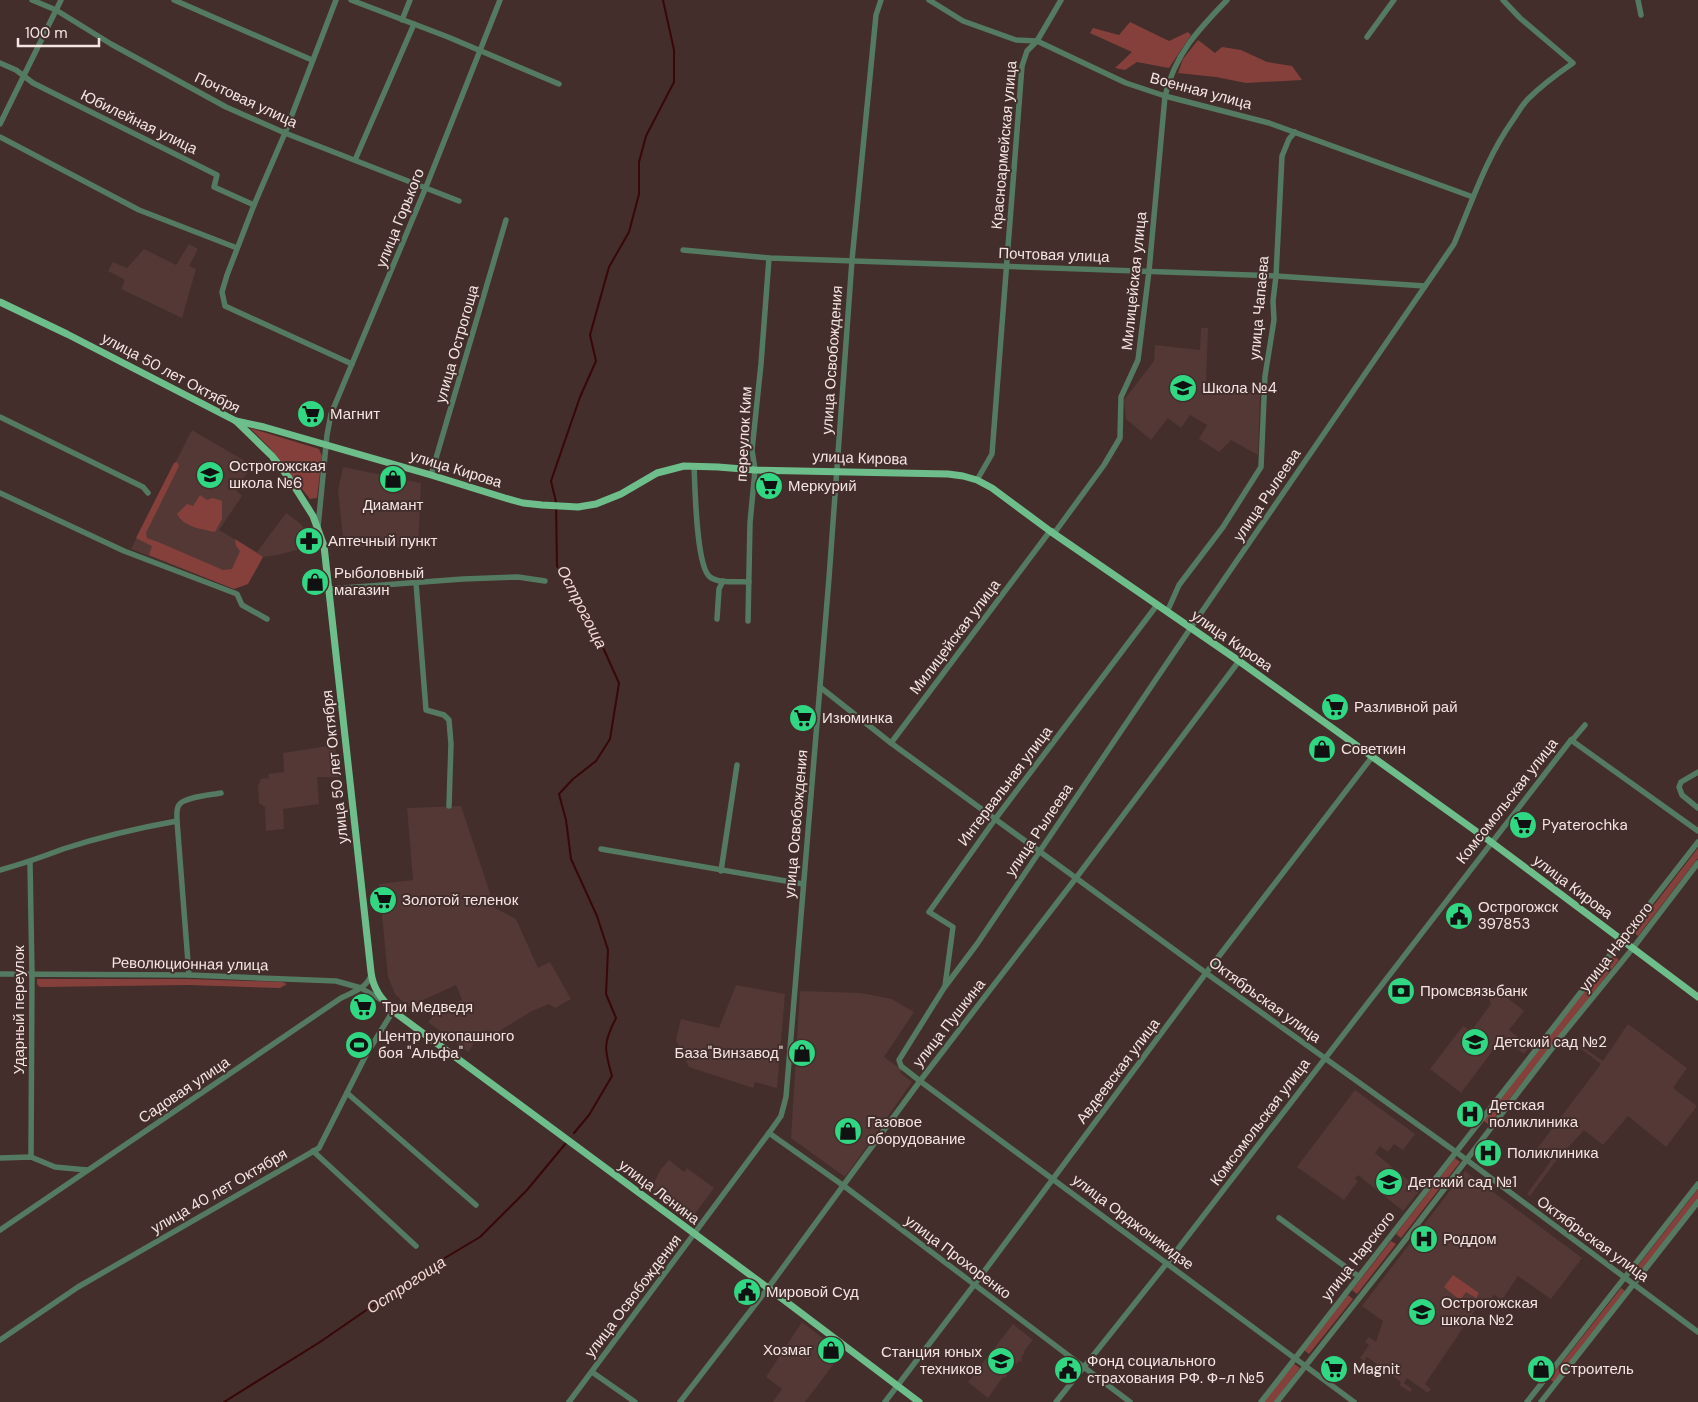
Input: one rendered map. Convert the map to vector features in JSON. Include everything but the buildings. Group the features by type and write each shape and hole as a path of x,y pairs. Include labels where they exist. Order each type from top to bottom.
{"main road":[{"name":"улица 50 лет Октября","path":"0,302 67,334 236,421 262,446 289,478 304,500 318,527 324,546 371,975 373,987 384,1002"},
{"name":"улица Кирова","path":"236,421 327,445 505,498 542,505 588,506 621,494 657,473 675,467 948,474 977,480 992,488 1050,531 1239,661 1491,842 1698,996"},
{"name":"улица Ленина","path":"384,1002 393,1011 919,1402"}],"street":[{"name":"Почтовая улица","path":"32,0 56,10 111,44 226,107 285,133 459,200"},
{"path":"0,124 61,0"},
{"path":"174,0 312,60"},
{"path":"336,0 285,133 236,248 222,292 225,306 352,364"},
{"path":"351,0 448,37 559,84"},
{"path":"402,20 410,0"},
{"name":"улица Горького","path":"327,445 331,414 426,187 500,0"},
{"name":"улица Освобождения","path":"569,1402 769,1133 781,1116 786,1097 820,687 852,260 876,15 881,0"},
{"name":"Военная улица","path":"929,0 963,21 1016,40 1037,41 1126,83 1165,96 1269,123 1472,197"},
{"name":"Красноармейская улица","path":"977,480 992,454 1022,66 1027,51 1037,41 1061,0"},
{"name":"Милицейская улица","path":"891,743 1050,531 1056,531 1108,459 1120,438 1121,397 1138,360 1149,271 1165,96 1169,78 1176,62 1198,31 1226,0"},
{"path":"1368,37 1394,0"},
{"name":"улица Рылеева","path":"977,944 1454,244 1470,208 1472,197 1499,140 1527,100 1573,63 1520,18 1503,0"},
{"path":"1638,0 1641,15"},
{"path":"356,160 414,24"},
{"name":"Юбилейная улица","path":"0,64 16,70 33,83 217,175 214,187 254,205"},
{"name":"улица Чапаева","path":"1167,612 1180,585 1222,527 1261,468 1265,376 1272,336 1282,156 1295,132"},
{"path":"0,137 139,210 236,248"},
{"name":"улица Острогоща","path":"431,475 506,220"},
{"name":"Почтовая улица","path":"683,250 769,258 1276,276 1425,286"},
{"name":"переулок Ким","path":"748,621 750,523 755,470 752,450 769,258"},
{"path":"0,417 142,487 148,492"},
{"name":"улица 50 лет Октября","path":"318,527 327,445"},
{"path":"694,466 697,524 701,556 708,575 711,578 722,580 749,582"},
{"path":"0,493 124,551 237,594 242,605 267,619"},
{"path":"329,589 518,577 545,582"},
{"path":"717,619 722,580"},
{"path":"416,583 426,710 444,715 449,720 451,744 449,806"},
{"name":"Интервальная улица","path":"944,988 953,927 929,912 996,818 1157,605"},
{"name":"улица Пушкина","path":"680,1402 768,1288 920,1080 1076,878 1239,661"},
{"name":"Октябрьская улица","path":"820,687 891,743 996,818 1039,852 1456,1152 1698,1332"},
{"name":"Комсомольская улица","path":"1056,1402 1168,1263 1491,842 1571,740 1585,725"},
{"path":"1571,740 1698,831"},
{"name":"Авдеевская улица","path":"885,1402 1206,973 1372,757"},
{"path":"721,870 738,765"},
{"path":"1698,772 1681,782 1679,787 1682,795 1698,808"},
{"path":"189,974 176,821 177,808 180,803 188,799 221,793"},
{"path":"0,870 30,862 64,849 139,828 176,821"},
{"name":"улица Нарского","path":"1261,1402 1620,939 1698,842"},
{"path":"601,849 803,884"},
{"name":"Ударный переулок","path":"30,862 32,974 31,1157"},
{"name":"улица Нарского","path":"1277,1402 1698,863"},
{"name":"Интервальная улица","path":"899,1060 944,988 977,944"},
{"name":"Революционная улица","path":"0,974 189,974 336,981 361,988"},
{"path":"361,988 370,980 371,975"},
{"path":"361,988 373,987"},
{"path":"361,988 384,1002"},
{"name":"Садовая улица","path":"0,1230 334,1003 361,988"},
{"name":"улица 40 лет Октября","path":"0,1340 78,1287 313,1151 322,1142 366,1055 393,1011"},
{"name":"улица Орджоникидзе","path":"899,1060 901,1066 1306,1364 1354,1402"},
{"path":"347,1093 476,1205"},
{"name":"улица Прохоренко","path":"769,1133 844,1186 1130,1402"},
{"path":"313,1151 416,1246"},
{"path":"0,1158 31,1157 55,1167 87,1170"},
{"path":"1527,1402 1698,1184"},
{"path":"1541,1402 1698,1202"},
{"path":"1280,1218 1358,1276"},
{"path":"592,1372 635,1402"},
{"path":"1538,1388 1546,1395"}],"shaded area":[{"path":"1130,22 1169,41 1188,32 1191,35 1169,68 1137,62 1125,70 1115,68 1132,52 1090,33 1093,28 1119,35"},
{"path":"1198,40 1215,53 1222,47 1241,50 1267,62 1292,66 1302,80 1246,83 1216,77 1178,73 1183,59"},
{"path":"189,244 198,249 189,266 196,269 182,318 121,289 125,280 108,271 113,262 127,268 144,249 176,265"},
{"name":"Школа №4","path":"1201,328 1208,328 1206,382 1260,395 1258,455 1231,440 1219,452 1199,439 1207,425 1190,415 1181,428 1168,418 1151,440 1126,419 1124,400 1154,361 1155,345 1200,350"},
{"path":"250,428 319,449 322,456 317,498 310,499 269,447"},
{"path":"192,430 252,465 236,490 242,496 219,530 257,552 286,513 301,524 311,538 312,546 263,557 248,584 234,589 131,549"},
{"path":"177,462 179,466 146,533 147,538 223,570 232,569 240,551 236,546 235,539 263,557 248,584 234,589 149,555 152,546 136,538 174,463"},
{"path":"343,467 421,483 418,547 344,547 338,491"},
{"path":"200,495 207,500 213,498 222,501 222,519 215,532 188,525 177,514 187,504 193,506"},
{"path":"335,745 338,777 317,777 319,804 283,809 284,829 266,831 265,807 259,803 258,786 261,779 269,778 268,774 284,772 283,753"},
{"path":"461,806 495,908 516,919 538,968 550,962 571,999 555,1008 549,1004 532,1011 491,1036 488,1030 478,1037 468,1052 428,1022 436,1013 462,1000 456,985 408,1007 395,994 388,977 379,884 413,880 407,808"},
{"path":"1698,848 1698,858 1638,936 1633,932"},
{"path":"1612,954 1619,960 1489,1125 1484,1121"},
{"path":"37,979 188,979 282,982 287,984 280,988 189,985 40,987 37,984"},
{"path":"736,985 785,994 777,1088 755,1082 753,1088 689,1067 676,1040 681,1019 719,1028"},
{"name":"Детский сад №2","path":"1494,987 1524,1011 1509,1030 1530,1046 1524,1054 1502,1038 1461,1093 1430,1069 1463,1026 1471,1031 1491,1004 1488,995"},
{"path":"800,991 861,993 892,999 914,1012 884,1057 902,1070 900,1073 912,1082 845,1177 791,1138"},
{"path":"1628,1024 1687,1068 1673,1088 1697,1106 1666,1147 1628,1116 1603,1145 1584,1130 1555,1162 1530,1196 1527,1194 1551,1161 1536,1150 1601,1064 1569,1040 1570,1038 1603,1061"},
{"path":"1355,1090 1415,1134 1403,1150 1394,1144 1388,1152 1380,1146 1375,1153 1420,1190 1403,1211 1358,1175 1355,1179 1358,1181 1344,1200 1297,1167"},
{"path":"1455,1158 1460,1162 1401,1238 1396,1234"},
{"path":"669,1160 684,1172 687,1168 714,1188 691,1219 650,1190 661,1169"},
{"path":"1465,1171 1582,1258 1551,1299 1518,1276 1502,1300 1494,1295 1486,1307 1480,1303 1425,1384 1431,1389 1428,1393 1407,1378 1404,1383 1412,1389 1410,1392 1399,1385 1401,1382 1367,1357 1364,1361 1360,1358 1369,1345 1365,1342 1369,1337 1376,1342 1383,1321 1362,1306"},
{"path":"1698,1189 1698,1199 1637,1276 1633,1272"},
{"path":"1391,1241 1396,1244 1357,1294 1352,1290"},
{"path":"1453,1275 1479,1293 1476,1298 1466,1292 1460,1300 1444,1287"},
{"path":"1621,1288 1625,1291 1554,1382 1549,1379"},
{"path":"1348,1295 1353,1299 1309,1354 1304,1350"},
{"path":"802,1322 842,1353 805,1402 773,1402 782,1389 766,1377"},
{"name":"Станция юных техников","path":"1013,1324 1033,1340 1024,1351 1021,1362 1019,1361 1017,1364 1011,1365 1005,1378 1003,1377 988,1398 968,1382"},
{"path":"1293,1363 1300,1368 1274,1402 1263,1402"}],"waterway":[{"name":"Острогоща","path":"574,1133 589,1115 612,1076 607,1059 606,1046 616,1018 606,994 608,950 597,916 571,859 566,820 559,794 573,779 596,761 610,739 619,683 592,623 557,566 556,502 551,481 580,397 596,361 590,335 609,267 629,232 639,194 639,162 646,136 674,82 674,50 663,0"},
{"name":"Острогоща","path":"224,1402 320,1342 423,1271 480,1237 527,1190 566,1143"}],"place":[{"name":"Школа №4","path":"1183,388"},
{"name":"Магнит","path":"311,414"},
{"name":"Острогожская школа №6","path":"210,475"},
{"name":"Диамант","path":"393,479"},
{"name":"Меркурий","path":"769,486"},
{"name":"Аптечный пункт","path":"309,541"},
{"name":"Рыболовный магазин","path":"315,582"},
{"name":"Разливной рай","path":"1335,707"},
{"name":"Изюминка","path":"803,718"},
{"name":"Советкин","path":"1322,749"},
{"name":"Pyaterochka","path":"1523,825"},
{"name":"Золотой теленок","path":"383,900"},
{"name":"Острогожск 397853","path":"1459,916"},
{"name":"Промсвязьбанк","path":"1401,991"},
{"name":"Три Медведя","path":"363,1007"},
{"name":"Детский сад №2","path":"1475,1042"},
{"name":"Центр рукопашного боя \"Альфа\"","path":"359,1045"},
{"name":"База\"Винзавод\"","path":"802,1053"},
{"name":"Детская поликлиника","path":"1470,1114"},
{"name":"Газовое оборудование","path":"848,1131"},
{"name":"Поликлиника","path":"1488,1153"},
{"name":"Детский сад №1","path":"1389,1182"},
{"name":"Роддом","path":"1424,1239"},
{"name":"Мировой Суд","path":"747,1292"},
{"name":"Острогожская школа №2","path":"1422,1312"},
{"name":"Хозмаг","path":"831,1350"},
{"name":"Станция юных техников","path":"1001,1361"},
{"name":"Magnit","path":"1334,1369"},
{"name":"Строитель","path":"1541,1369"},
{"name":"Фонд социального страхования РФ. Ф-л №5","path":"1068,1370"}]}
